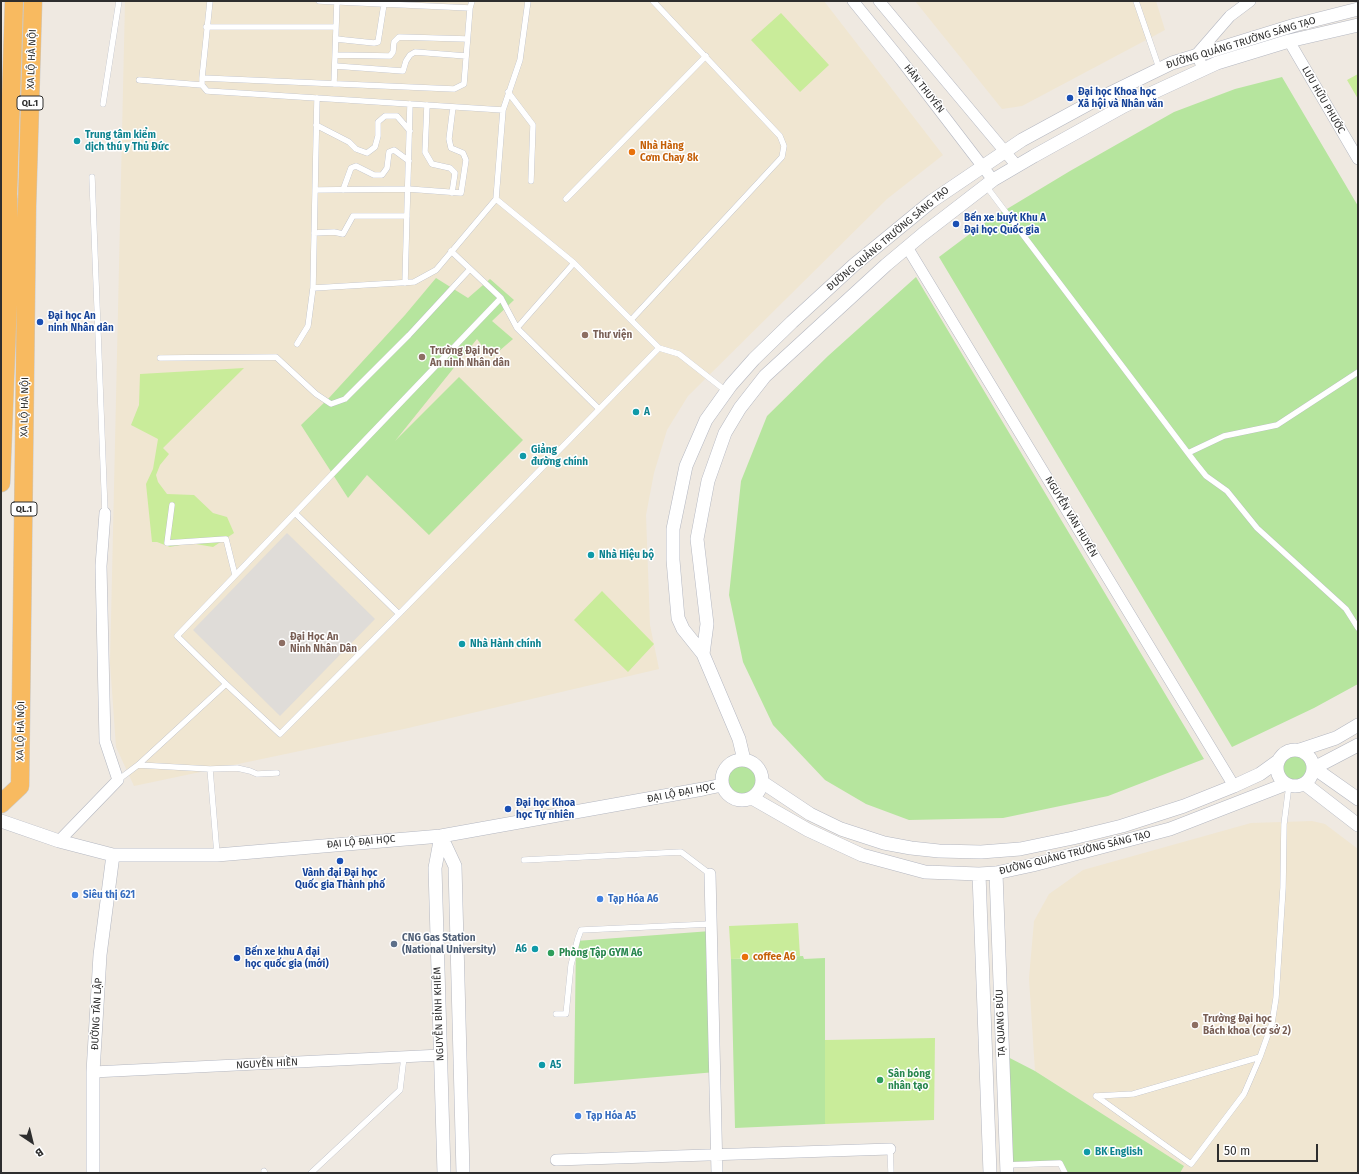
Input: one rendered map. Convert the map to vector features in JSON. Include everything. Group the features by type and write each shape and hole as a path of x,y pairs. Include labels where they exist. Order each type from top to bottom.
{"highway":[{"name":"XA LỘ HÀ NỘI","path":"1,483 10,248 4,218 4,191 14,1"},
{"name":"XA LỘ HÀ NỘI","path":"1,804 20,786 27,206 33,1"},
{"path":"4,191 27,206"}],"street":[{"name":"HÀN THUYÊN","path":"853,1 983,165 990,183"},
{"name":"HÀN THUYÊN","path":"879,1 1017,166"},
{"path":"1203,69 1197,54 1230,16 1250,1"},
{"name":"ĐƯỜNG QUẢNG TRƯỜNG SÁNG TẠO","path":"744,760 739,739 703,654 683,630 678,618 673,560 673,529 686,466 706,420 726,391 754,359 854,266 932,201 1022,140 1159,68 1197,54 1295,25 1358,9"},
{"name":"ĐƯỜNG QUẢNG TRƯỜNG SÁNG TẠO","path":"703,654 707,624 697,540 708,481 725,434 740,408 765,376 907,247 990,183 1017,166 1124,106 1203,69 1289,41 1358,25"},
{"name":"LƯU HỮU PHƯỚC","path":"1289,41 1358,159"},
{"name":"NGUYỄN VĂN HUYÊN","path":"907,247 1234,786"},
{"path":"59,840 118,780 105,740 101,566 105,513"},
{"path":"1358,725 1336,738 1300,750 1287,752 1278,762 1278,772 1288,784 1295,786 1305,784 1310,780 1314,768 1358,745"},
{"path":"1300,750 1310,756 1314,768 1358,799"},
{"path":"744,760 756,765 760,770 762,782 760,789 752,798 740,801 728,796 722,785 724,772 727,767 732,763 744,760"},
{"name":"ĐƯỜNG QUẢNG TRƯỜNG SÁNG TẠO","path":"762,782 810,814 848,831 884,843 939,851 981,852 1020,849 1108,829 1184,806 1260,774 1278,762"},
{"name":"ĐƯỜNG QUẢNG TRƯỜNG SÁNG TẠO","path":"752,798 808,830 862,856 925,872 979,874 996,873 1170,829 1288,784"},
{"path":"1305,784 1358,825"},
{"name":"ĐẠI LỘ ĐẠI HỌC","path":"1,821 113,856 217,855 441,836 703,790 722,785"},
{"name":"NGUYỄN BỈNH KHIÊM","path":"441,836 455,866 463,1173"},
{"name":"NGUYỄN BỈNH KHIÊM","path":"441,836 435,868 444,1173"},
{"name":"ĐƯỜNG TÂN LẬP","path":"93,1173 94,1072 100,955 113,856"},
{"name":"TẠ QUANG BỬU","path":"996,873 1006,1169"},
{"path":"710,874 717,1173"},
{"name":"TẠ QUANG BỬU","path":"979,874 990,1173"},
{"path":"441,1055 460,1054"},
{"name":"NGUYỄN HIỀN","path":"94,1072 441,1055"},
{"path":"556,1160 890,1150"}],"lane":[{"path":"103,104 119,1"},
{"path":"210,1 206,27 202,82 207,91 503,110"},
{"path":"319,1 384,4 450,4 470,8"},
{"path":"139,80 334,84 454,89 464,84 467,39 472,1"},
{"path":"313,288 414,282 436,270 496,199 503,110 520,60 528,1"},
{"path":"631,320 782,157 784,146 780,136 653,1"},
{"path":"1136,1 1159,68"},
{"path":"334,84 337,2"},
{"path":"336,39 374,43 378,42 384,4"},
{"path":"206,27 336,27"},
{"path":"335,55 390,56 393,52 394,42 399,37 467,39"},
{"path":"335,66 403,71 406,61 410,55 415,52 466,56"},
{"path":"566,199 706,56"},
{"path":"508,92 533,125 530,181"},
{"path":"297,344 308,326 313,288 317,98"},
{"path":"405,283 410,104"},
{"path":"427,105 425,152 432,164 450,168 455,173 452,192"},
{"path":"315,190 408,189 461,193 466,160 463,153 451,148 449,139 453,107"},
{"path":"316,125 348,142 356,149 367,153 375,147 378,136 378,122 385,116 397,116 410,131"},
{"path":"343,190 351,168 356,166 374,175 382,175 387,168 389,152 394,150 409,161"},
{"path":"92,176 105,513"},
{"path":"990,183 1206,476 1227,491 1257,528 1346,609 1358,628"},
{"path":"496,199 574,263 659,348 679,354 726,391"},
{"path":"314,233 334,232 343,234 354,216 407,216"},
{"path":"452,251 501,298 517,328 599,409"},
{"path":"517,328 574,263"},
{"path":"160,358 276,357 316,394 331,404 345,399 409,335 470,269"},
{"path":"501,298 177,636 280,734 659,348"},
{"path":"1188,453 1224,436 1277,425 1358,372"},
{"path":"172,505 167,543 226,539 235,575"},
{"path":"295,513 399,614"},
{"path":"118,780 138,765 226,684"},
{"path":"138,765 210,769 237,768 257,774 277,773"},
{"path":"210,769 217,855"},
{"path":"1260,1057 1133,1094 1096,1096 1191,1164 1244,1094 1260,1057 1272,1023 1276,998 1283,888 1284,824 1288,784"},
{"path":"524,860 681,852 710,874"},
{"path":"556,1014 566,1014 571,965 581,930 711,924"},
{"path":"311,1173 400,1090 404,1057"},
{"path":"890,1150 891,1173"},
{"path":"1006,1169 1060,1163 1064,1173"}],"shaded area":[{"name":"Trường Đại học An ninh Nhân dân","path":"125,1 824,1 943,155 887,199 688,396 667,430 654,473 646,515 650,625 659,669 404,729 134,786 116,747 110,663"},
{"path":"915,1 1156,1 1165,30 1022,106 1002,109"},
{"path":"287,533 375,619 280,716 193,630"},
{"name":"Trường Đại học Bách khoa (cơ sở 2)","path":"1312,821 1325,824 1358,849 1358,1173 1180,1173 1184,1166 1035,1071 1029,978 1034,921 1049,894 1083,870 1251,823"}],"green space":[{"path":"781,13 829,65 800,92 751,40"},
{"path":"1358,74 1358,99 1347,80"},
{"path":"1282,77 1358,206 1358,684 1314,708 1232,747 939,257 987,221 1070,171 1174,112 1235,89"},
{"path":"916,277 1204,759 1108,796 1003,818 909,820 866,804 825,780 773,725 743,662 729,595 741,481 767,416 828,356"},
{"path":"436,278 468,298 490,279 514,300 492,321 513,339 491,358 477,339 395,441 459,377 523,440 429,535 367,475 348,498 301,425 328,399 405,315"},
{"path":"244,368 163,448 169,454 160,465 156,475 158,482 167,494 194,495 213,513 227,517 234,533 213,547 190,543 170,547 157,542 152,542 146,484 153,469 158,439 131,425 139,405 140,374"},
{"path":"602,591 654,644 628,672 574,620"},
{"path":"1295,753 1306,757 1310,768 1306,779 1295,783 1284,779 1280,768 1284,757"},
{"path":"742,765 753,769 757,780 753,791 742,795 731,791 727,780 731,769"},
{"path":"798,923 800,956 731,959 729,926"},
{"path":"711,931 716,1072 574,1084 576,941"},
{"path":"803,956 804,959 825,958 825,1124 735,1128 731,959"},
{"name":"Sân bóng nhân tạo","path":"935,1038 934,1120 825,1124 825,1040"},
{"path":"1000,1053 1035,1071 1184,1166 1180,1173 1063,1173 1056,1161 1003,1162"}],"place":[{"name":"Đại học Khoa học Xã hội và Nhân văn","path":"1070,98"},
{"name":"Trung tâm kiểm dịch thú y Thủ Đức","path":"77,141"},
{"name":"Nhà Hàng Cơm Chay 8k","path":"632,152"},
{"name":"Bến xe buýt Khu A Đại học Quốc gia","path":"956,224"},
{"name":"Đại học An ninh Nhân dân","path":"40,322"},
{"name":"Thư viện","path":"585,335"},
{"name":"Trường Đại học An ninh Nhân dân","path":"422,357"},
{"name":"A","path":"636,412"},
{"name":"Giảng đường chính","path":"523,456"},
{"name":"Nhà Hiệu bộ","path":"591,555"},
{"name":"Đại Học An Ninh Nhân Dân","path":"282,643"},
{"name":"Nhà Hành chính","path":"462,644"},
{"name":"Đại học Khoa học Tự nhiên","path":"508,809"},
{"name":"Vành đại Đại học Quốc gia Thành phố","path":"340,861"},
{"name":"Siêu thị 621","path":"75,895"},
{"name":"Tạp Hóa A6","path":"600,899"},
{"name":"CNG Gas Station (National University)","path":"394,944"},
{"name":"A6","path":"535,949"},
{"name":"Phòng Tập GYM A6","path":"551,953"},
{"name":"coffee A6","path":"745,957"},
{"name":"Bến xe khu A đại học quốc gia (mới)","path":"237,958"},
{"name":"Trường Đại học Bách khoa (cơ sở 2)","path":"1195,1025"},
{"name":"A5","path":"542,1065"},
{"name":"Sân bóng nhân tạo","path":"880,1080"},
{"name":"Tạp Hóa A5","path":"578,1116"},
{"name":"BK English","path":"1087,1152"}]}
